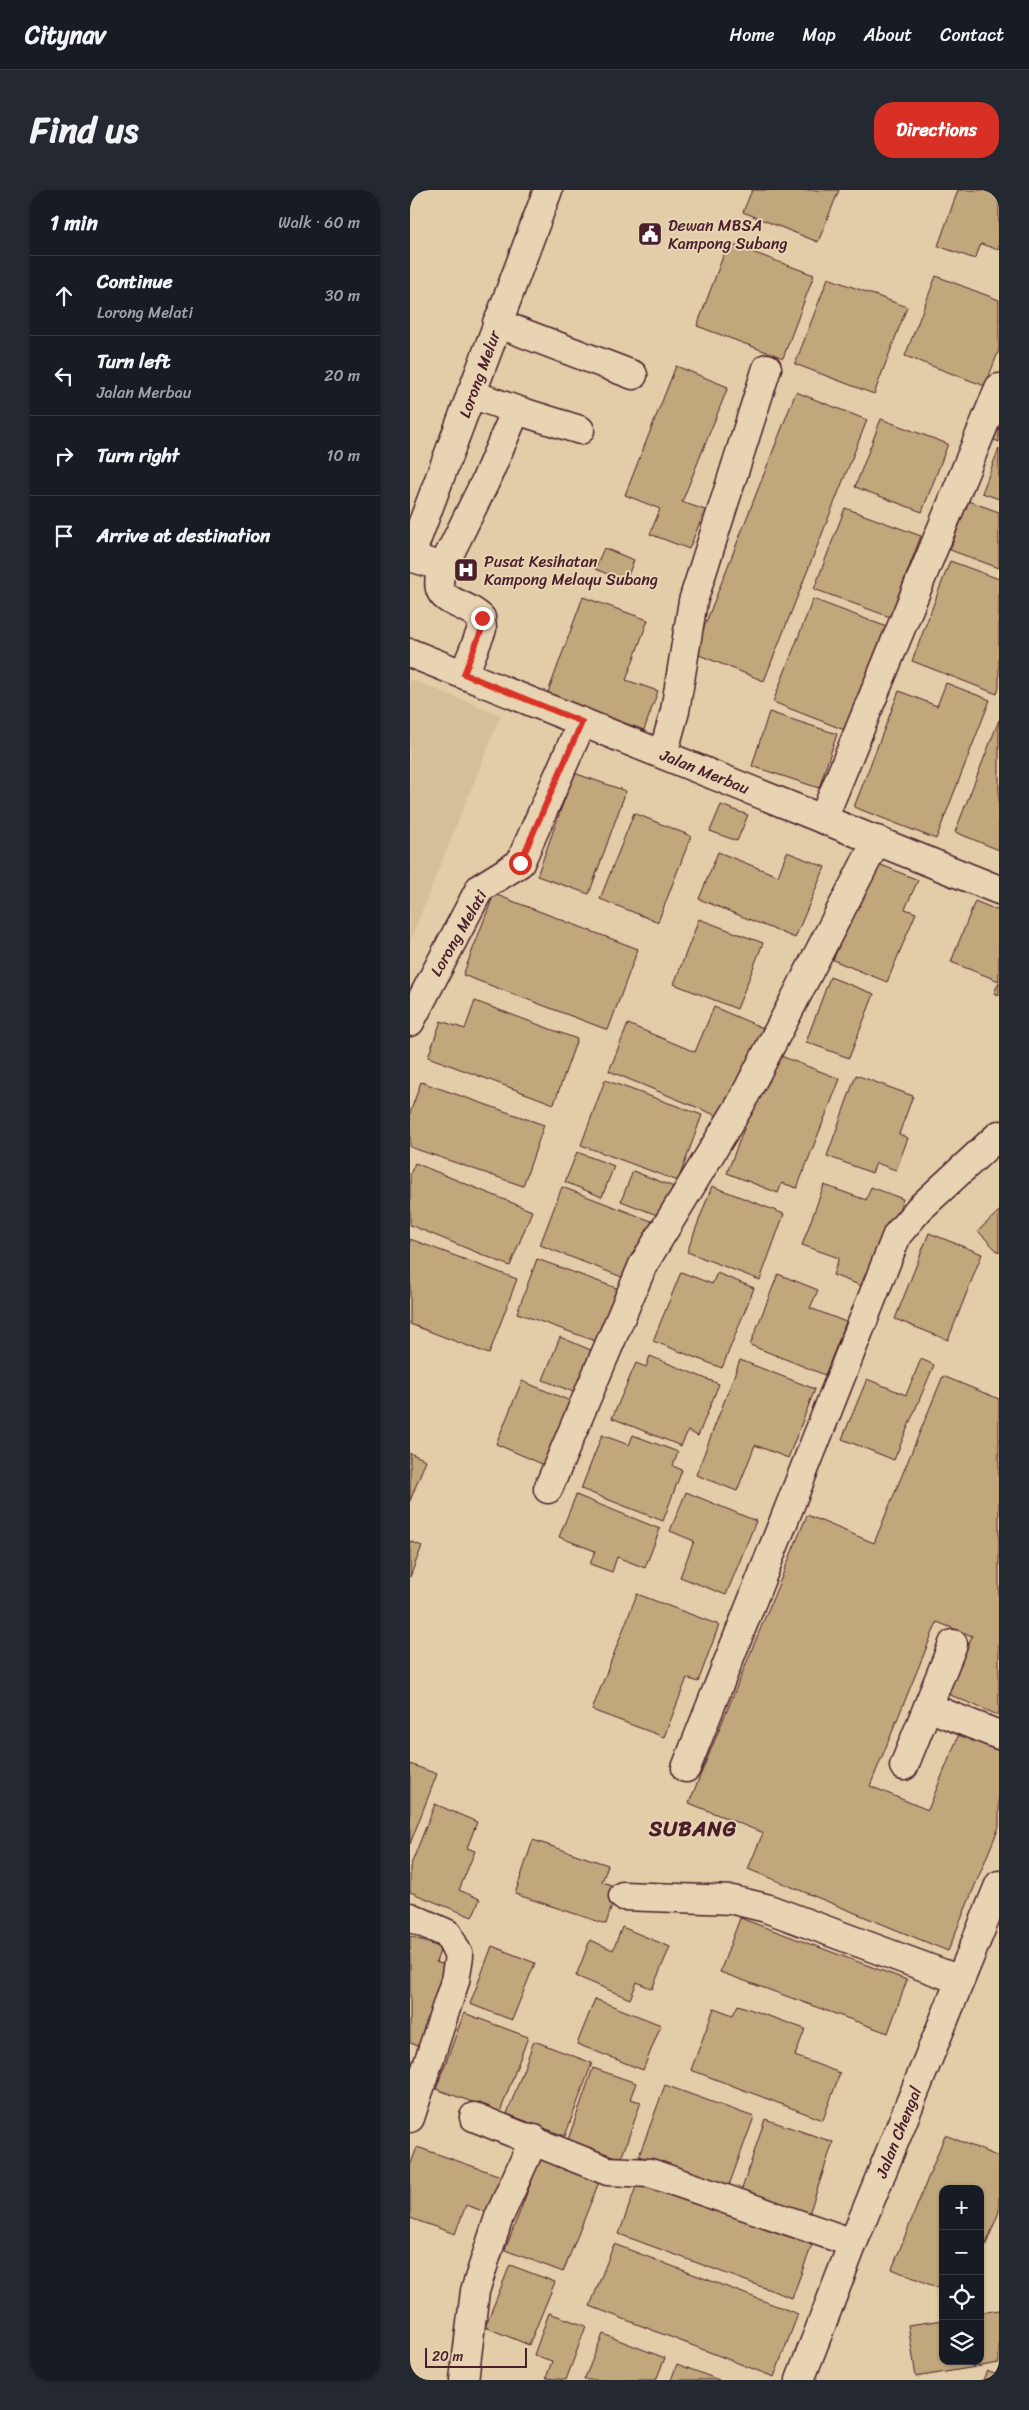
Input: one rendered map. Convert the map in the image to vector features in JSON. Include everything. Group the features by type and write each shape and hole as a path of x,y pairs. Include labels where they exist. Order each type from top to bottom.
{"street":[{"name":"Lorong Melur","path":"410,557 548,190"},
{"path":"497,323 633,375"},
{"path":"663,754 675,711 693,601 767,368"},
{"path":"822,819 999,388"},
{"path":"471,394 580,430"},
{"path":"464,674 482,629 482,618 473,610 447,599 439,591 438,580 499,454 516,410"},
{"path":"410,557 443,567"},
{"name":"Jalan Merbau","path":"410,653 999,890"},
{"name":"Lorong Melati","path":"410,1022 480,888 520,863 582,722"},
{"path":"548,1490 643,1265 740,1106 877,840"},
{"path":"686,1768 897,1235 919,1209 999,1135"},
{"path":"904,1766 953,1644"},
{"path":"928,1707 999,1735"},
{"name":"Jalan Chengal","path":"800,2380 852,2243 999,1885"},
{"path":"623,1896 734,1900 766,1908 960,1980"},
{"path":"410,1917 448,1934 459,1956 456,1980 410,2118"},
{"path":"474,2116 608,2171 650,2173 852,2243"},
{"path":"464,2380 475,2291 499,2217 534,2140"}],"shaded area":[{"path":"410,679 501,715 410,941"}],"building":[{"path":"752,190 839,190 818,242 743,212"},
{"path":"958,190 999,190 999,250 981,244 975,259 938,246"},
{"path":"728,243 814,275 783,358 697,326"},
{"path":"936,276 999,300 999,350 985,386 905,356"},
{"path":"828,278 907,307 874,394 795,364"},
{"path":"676,366 728,387 682,502 705,510 689,549 650,534 660,509 625,495"},
{"path":"796,392 867,420 764,681 694,653"},
{"path":"881,419 948,444 922,512 855,487"},
{"path":"999,421 999,442 992,439"},
{"path":"999,448 999,499 982,493"},
{"path":"968,501 999,512 999,568 950,550"},
{"path":"845,508 921,536 890,617 814,589"},
{"path":"604,548 634,560 626,581 595,569"},
{"path":"950,561 999,579 999,688 997,694 912,661"},
{"path":"583,597 648,620 626,680 658,691 644,730 547,695"},
{"path":"813,599 887,627 847,731 773,702"},
{"path":"946,683 990,700 936,839 854,807 899,691 937,706"},
{"path":"769,712 837,734 819,788 752,766"},
{"path":"999,720 999,850 955,832"},
{"path":"574,773 626,791 589,894 537,876"},
{"path":"721,805 748,815 737,841 710,831"},
{"path":"634,813 691,836 658,922 600,899"},
{"path":"718,852 778,876 787,852 825,867 795,938 699,899"},
{"path":"874,862 918,880 905,909 916,913 887,982 833,960"},
{"path":"494,894 638,949 608,1030 463,975"},
{"path":"975,901 999,911 999,981 951,962"},
{"path":"699,919 763,943 737,1009 674,984"},
{"path":"830,977 874,994 849,1058 806,1042"},
{"path":"999,982 999,995 994,993"},
{"path":"475,1001 577,1039 554,1104 428,1057 441,1021 465,1029"},
{"path":"714,1007 763,1028 725,1119 609,1071 628,1024 695,1052"},
{"path":"773,1053 840,1079 797,1188 782,1183 778,1193 727,1173"},
{"path":"856,1075 913,1096 899,1134 908,1138 896,1170 876,1163 872,1173 827,1156"},
{"path":"605,1080 702,1115 678,1181 581,1145"},
{"path":"421,1082 544,1125 523,1186 410,1147 410,1113"},
{"path":"577,1152 614,1166 602,1197 565,1182"},
{"path":"415,1163 532,1211 510,1266 410,1225 410,1174"},
{"path":"633,1171 674,1187 662,1217 621,1201"},
{"path":"824,1185 866,1200 871,1187 903,1199 870,1289 833,1275 839,1258 802,1245"},
{"path":"712,1186 784,1214 760,1280 687,1252"},
{"path":"562,1187 654,1222 632,1281 540,1245"},
{"path":"999,1211 999,1253 978,1231"},
{"path":"929,1233 982,1254 948,1340 895,1319"},
{"path":"410,1239 517,1279 489,1354 410,1324"},
{"path":"537,1259 619,1289 601,1343 517,1313"},
{"path":"681,1272 712,1284 717,1273 754,1288 722,1368 653,1341"},
{"path":"778,1274 818,1290 810,1308 846,1322 825,1375 750,1345"},
{"path":"560,1337 593,1351 576,1393 543,1380"},
{"path":"650,1356 719,1384 698,1436 688,1431 681,1446 612,1418 636,1363 646,1367"},
{"path":"921,1359 934,1365 894,1460 842,1439 867,1379 906,1395"},
{"path":"740,1360 815,1389 788,1458 755,1445 737,1491 696,1475"},
{"path":"943,1376 999,1399 999,1711 998,1715 948,1694 972,1636 937,1622 870,1786 928,1810 959,1734 999,1751 999,1827 948,1951 748,1869 763,1833 689,1803 807,1515 874,1543"},
{"path":"522,1381 575,1403 549,1467 496,1444"},
{"path":"602,1435 629,1445 633,1435 678,1452 673,1466 682,1470 663,1521 581,1489"},
{"path":"410,1453 426,1460 410,1501"},
{"path":"686,1492 756,1521 726,1595 680,1577 694,1541 670,1531"},
{"path":"576,1495 660,1529 645,1568 617,1557 612,1572 590,1564 595,1551 559,1537"},
{"path":"410,1541 422,1546 410,1577"},
{"path":"637,1594 719,1625 698,1682 687,1678 664,1737 592,1710"},
{"path":"410,1764 437,1774 410,1844"},
{"path":"435,1804 477,1822 467,1848 475,1851 459,1890 480,1899 472,1917 410,1892 410,1867"},
{"path":"533,1840 608,1865 602,1882 618,1887 606,1924 515,1894"},
{"path":"740,1918 907,1980 888,2033 720,1972"},
{"path":"622,1927 670,1947 652,1989 637,1982 630,1999 576,1976 590,1940 613,1950"},
{"path":"410,1936 441,1948 436,1962 448,1966 419,2046 410,2043"},
{"path":"492,1946 535,1963 512,2020 470,2004"},
{"path":"595,1999 661,2025 643,2070 577,2044"},
{"path":"738,2005 805,2029 795,2056 840,2073 823,2120 691,2070 714,2008 733,2015"},
{"path":"464,2013 528,2037 500,2112 436,2089"},
{"path":"534,2041 592,2063 565,2136 507,2114"},
{"path":"410,2058 414,2060 410,2070"},
{"path":"593,2068 636,2083 630,2099 641,2102 621,2159 568,2140"},
{"path":"665,2085 754,2117 728,2188 639,2156"},
{"path":"765,2119 833,2142 809,2214 741,2192"},
{"path":"945,2135 999,2157 999,2212 984,2249 984,2185 939,2185 939,2288 892,2269"},
{"path":"417,2147 501,2176 488,2213 466,2205 455,2234 410,2218 410,2166"},
{"path":"540,2159 599,2182 563,2272 505,2250"},
{"path":"638,2181 812,2245 792,2298 619,2234"},
{"path":"614,2244 798,2314 774,2377 590,2306"},
{"path":"510,2265 555,2282 529,2345 485,2327"},
{"path":"999,2310 999,2363 916,2377 908,2325 939,2321 939,2365 984,2365 984,2312"},
{"path":"549,2313 586,2326 566,2380 546,2378 552,2361 534,2355"},
{"path":"603,2334 665,2358 656,2380 584,2380"},
{"path":"677,2364 719,2380 671,2380"},
{"path":"987,2371 999,2376 999,2380 983,2380"}],"place":[{"name":"Dewan MBSA Kampong Subang","path":"650,234"},
{"name":"Pusat Kesihatan Kampong Melayu Subang","path":"466,570"}],"district":[{"name":"SUBANG","path":"693,1829"}],"route":[{"path":"482,618 482,629 464,674 582,722 520,863"}]}
